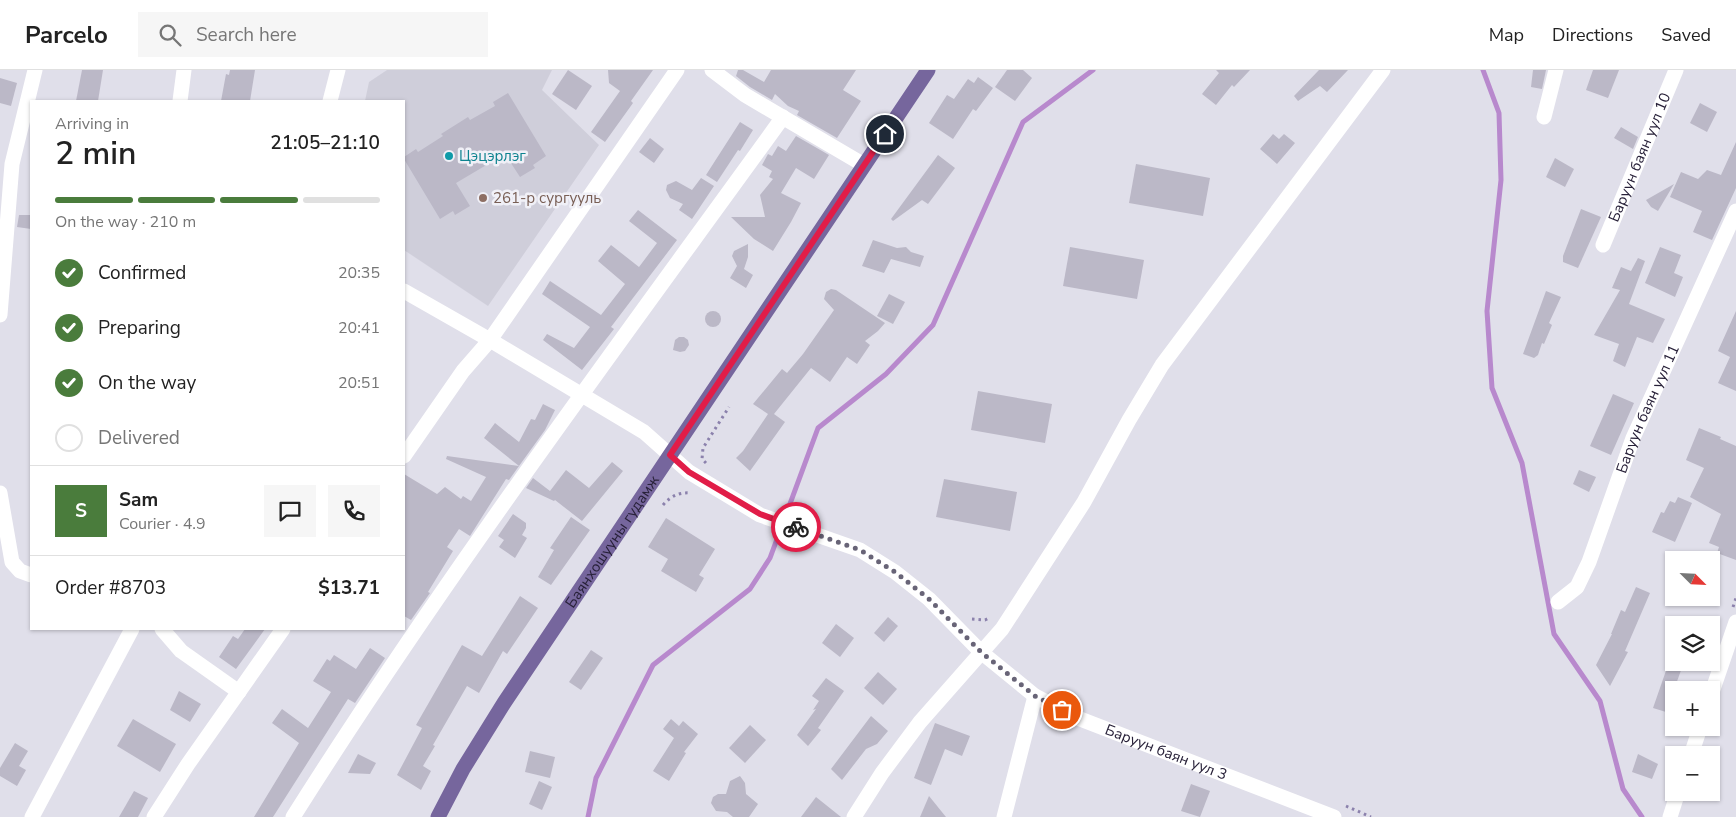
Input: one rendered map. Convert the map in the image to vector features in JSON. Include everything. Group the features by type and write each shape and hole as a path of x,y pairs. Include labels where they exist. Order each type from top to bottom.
{"main road":[{"name":"Баянхошууны гудамж","path":"438,817 463,769 504,703 928,70"}],"street":[{"path":"0,315 12,164 35,70"},
{"path":"180,100 184,70"},
{"path":"330,100 338,70"},
{"path":"405,455 463,371 490,340 677,70"},
{"path":"712,70 745,95 864,165"},
{"path":"854,817 882,773 920,722 1002,629 1084,502 1162,365 1383,70"},
{"path":"1544,117 1556,70"},
{"name":"Баруун баян уул 10","path":"1603,245 1676,70"},
{"path":"293,817 356,718 498,510 783,117"},
{"name":"Баруун баян уул 11","path":"1558,602 1577,587 1589,562 1633,438 1736,210"},
{"name":"Баруун баян уул 3","path":"405,292 644,432 689,472 760,514 860,550 895,572 929,599 981,652 1035,696 1075,717 1340,812"},
{"path":"0,493 12,562 20,571 30,575"},
{"path":"1716,681 1736,622"},
{"path":"32,817 131,630"},
{"path":"163,630 181,651 239,692"},
{"path":"154,817 188,764 282,630"},
{"path":"1004,817 1035,696"},
{"path":"1670,817 1675,801"}],"path":[{"path":"708,466 702,459 703,448 729,407"},
{"path":"663,505 669,498 678,493 693,494"},
{"path":"968,617 973,620 985,620 996,615"},
{"path":"1340,812 1371,817"}],"shaded area":[{"name":"261-р сургууль","path":"387,70 552,70 542,90 599,145 488,306 405,251 405,100 365,100 369,82"}],"building":[{"path":"82,70 103,70 98,100 76,100"},
{"path":"230,70 255,70 250,100 221,100 226,74 229,75"},
{"path":"568,70 592,86 576,110 552,94"},
{"path":"608,70 653,70 631,101 633,103 605,142 591,132 620,91 609,83"},
{"path":"738,70 743,70 764,82 771,70 856,70 843,90 861,101 837,138 797,115 799,111 788,106 775,94 772,100 750,87 736,76"},
{"path":"1007,70 1023,70 1032,78 1015,101 995,87"},
{"path":"1216,70 1250,70 1234,87 1232,85 1216,105 1202,94 1219,73"},
{"path":"1319,70 1348,70 1327,92 1320,86 1298,101 1294,96"},
{"path":"1533,70 1546,70 1542,89 1531,87"},
{"path":"1593,70 1619,70 1608,98 1586,90"},
{"path":"978,77 993,88 976,111 973,109 953,139 929,123 947,95 954,99 968,79 974,83"},
{"path":"0,78 17,83 11,106 0,103"},
{"name":"Цэцэрлэг","path":"508,93 546,156 533,165 535,168 520,177 505,154 456,183 470,206 455,215 453,211 440,219 405,161 405,156 416,149 418,152 443,136 441,134 468,117 470,120 495,106 493,102"},
{"path":"1700,103 1717,112 1707,132 1690,123"},
{"path":"740,122 753,130 717,182 706,175"},
{"path":"1621,127 1638,137 1633,149 1614,138"},
{"path":"1273,134 1279,139 1284,134 1295,143 1277,164 1260,149"},
{"path":"796,136 829,155 814,179 796,168 781,193 801,203 773,251 754,239 731,217 765,217 760,195 773,179 769,177 772,171 762,165 768,154 772,156 778,146 786,151"},
{"path":"650,138 664,149 654,163 639,152"},
{"path":"1736,142 1736,188 1712,240 1693,232 1702,211 1670,197 1681,172 1698,179 1707,170 1721,175"},
{"path":"938,155 955,168 928,204 922,200 893,221 891,219"},
{"path":"1555,158 1574,169 1565,187 1546,177"},
{"path":"1136,164 1210,178 1203,216 1129,203"},
{"path":"701,178 714,186 692,219 679,210 683,204 670,198 666,190 667,185 676,181 692,190"},
{"path":"1674,184 1658,211 1651,207 1646,200"},
{"path":"1581,209 1601,217 1578,268 1563,262 1563,256"},
{"path":"638,210 677,240 611,327 614,329 582,370 543,340 547,334 574,348 590,327 542,294 550,281 601,315 625,284 598,261 611,245 639,267 657,243 629,221"},
{"path":"19,215 30,215 30,229 17,227"},
{"path":"873,240 897,248 906,247 911,252 924,256 920,267 891,259 884,273 862,266"},
{"path":"748,244 748,257 744,269 753,275 746,288 730,278 737,266 732,256 734,251"},
{"path":"1070,247 1144,260 1137,299 1063,286"},
{"path":"1660,247 1681,255 1674,273 1683,277 1675,297 1645,283"},
{"path":"1638,258 1645,261 1629,304 1665,319 1653,343 1637,337 1625,367 1613,361 1619,344 1594,335 1620,290 1612,288 1621,267 1631,271"},
{"path":"831,289 836,290 885,323 865,341 870,345 857,364 847,357 830,382 811,368 774,414 785,422 750,471 736,458 743,451 768,414 753,404 782,369 787,373 834,310 824,299 826,292"},
{"path":"1546,291 1561,297 1549,323 1552,325 1544,344 1542,343 1538,355 1534,358 1523,354"},
{"path":"889,294 905,302 893,324 877,316"},
{"path":"713,311 721,319 713,327 705,319"},
{"path":"1736,311 1736,391 1718,383 1730,357 1718,351"},
{"path":"679,337 684,337 688,340 689,345 685,351 673,350 675,340"},
{"path":"978,391 1052,404 1045,443 971,430"},
{"path":"1613,394 1634,403 1611,455 1590,446"},
{"path":"543,404 555,410 545,430 519,466 484,438 495,423 519,442 531,419 535,420"},
{"path":"1699,428 1721,437 1720,439 1736,446 1736,560 1720,554 1720,551 1718,551 1719,547 1709,543 1721,514 1690,497 1704,468 1686,460"},
{"path":"447,456 519,466 509,480 506,479 470,536 459,529 447,547 453,551 428,592 430,593 411,620 405,617 405,475 437,494 445,487 461,499 463,496 471,501 486,477 446,459"},
{"path":"612,462 623,471 582,521 555,500 526,488 533,478 550,491 566,470 589,488"},
{"path":"1579,470 1596,477 1589,492 1573,484"},
{"path":"944,479 1017,492 1010,531 936,517"},
{"path":"1678,497 1692,503 1675,542 1652,532 1661,512 1664,513 1670,501 1675,503"},
{"path":"513,514 526,523 526,528 522,535 527,538 515,558 499,547 504,540 498,536"},
{"path":"571,517 590,530 551,585 538,577 554,550 550,548"},
{"path":"666,518 715,549 699,575 704,578 696,592 661,571 668,559 648,547"},
{"path":"1636,587 1650,593 1625,651 1628,652 1610,686 1596,665 1612,634 1621,610 1625,612"},
{"path":"520,596 538,608 507,654 503,651 479,693 467,686 423,766 431,771 421,790 397,775 422,728 416,725 462,645 482,656"},
{"path":"888,617 898,626 884,642 874,633"},
{"path":"836,624 854,638 840,657 822,643"},
{"path":"244,630 264,630 236,669 219,657 233,636 238,639"},
{"path":"370,648 385,658 355,703 348,699 273,817 254,817 299,743 272,723 282,709 308,728 331,692 313,681 327,659 330,661 334,655 356,669"},
{"path":"591,650 603,658 581,690 569,682"},
{"path":"1666,671 1681,671 1677,681 1665,681 1665,712 1653,708"},
{"path":"878,672 897,689 883,705 864,688"},
{"path":"826,678 844,691 818,728 821,730 808,746 797,735 816,709 813,710 819,701 812,696"},
{"path":"179,691 201,704 190,722 170,710"},
{"path":"871,716 888,731 877,744 866,749 842,780 831,769"},
{"path":"133,719 176,744 160,772 117,746"},
{"path":"671,719 679,726 683,721 698,734 684,752 686,753 669,781 653,771 674,738 663,729"},
{"path":"935,723 970,736 962,756 945,749 931,785 914,778"},
{"path":"750,725 766,740 745,763 729,748"},
{"path":"15,743 28,751 19,766 26,770 17,786 0,776 0,768"},
{"path":"530,751 555,757 550,778 525,772"},
{"path":"358,754 376,763 370,774 348,773"},
{"path":"1638,754 1658,764 1652,779 1632,772"},
{"path":"740,776 745,783 746,794 758,804 749,817 733,817 727,812 716,811 711,803 713,797 718,794 726,794 730,781"},
{"path":"539,781 552,787 542,810 529,804"},
{"path":"1191,784 1210,791 1200,817 1181,811"},
{"path":"134,791 148,798 138,817 119,817"},
{"path":"929,796 946,817 920,817"},
{"path":"816,797 841,817 801,817"}],"waterway":[{"path":"588,817 596,778 653,665 750,589 770,558 818,428 886,374 933,325 1023,122 1093,70"},
{"path":"1483,70 1499,113 1501,180 1487,311 1492,388 1522,463 1554,634 1600,701 1623,789 1642,817"}],"way so far":[{"path":"796,527 860,550 895,572 929,599 981,652 1035,696 1062,710"}],"place":[{"name":"Цэцэрлэг","path":"449,156"},
{"name":"261-р сургууль","path":"483,198"}],"route":[{"path":"796,527 760,514 700,480 670,455 885,134"}]}
